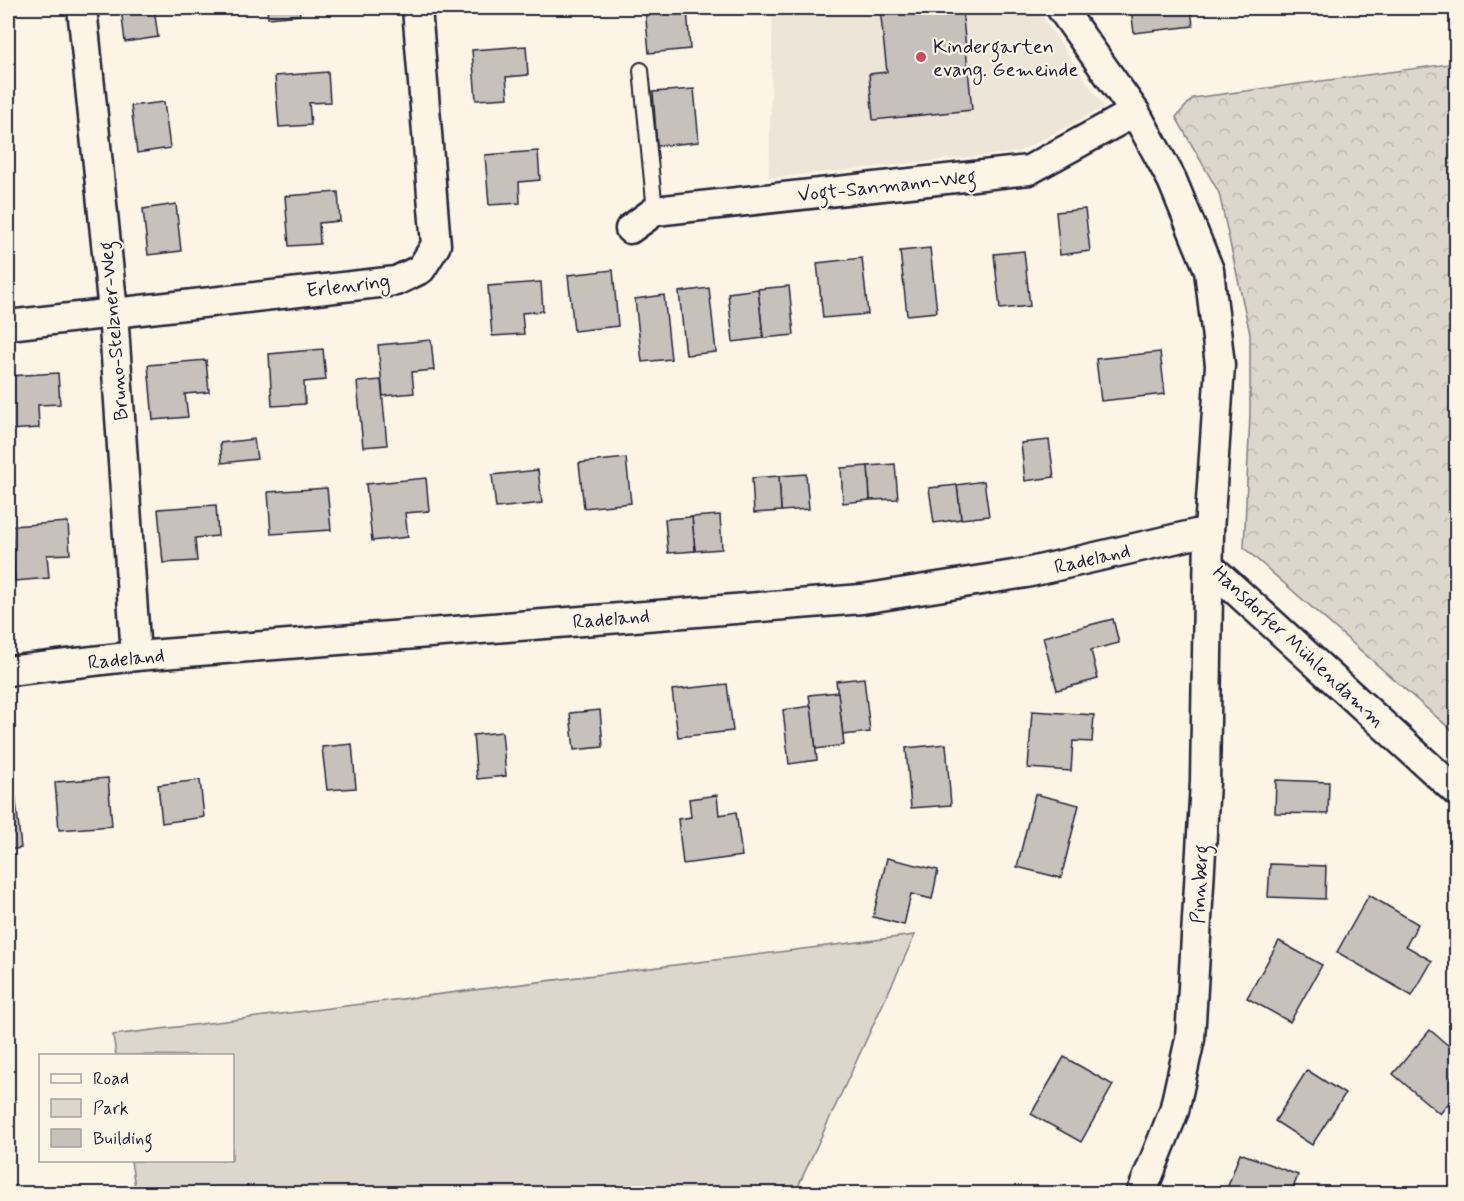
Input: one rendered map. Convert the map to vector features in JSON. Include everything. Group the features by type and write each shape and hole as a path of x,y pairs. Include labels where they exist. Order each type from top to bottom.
{"street":[{"name":"Bruno-Stelzner-Weg","path":"82,8 113,312 136,656"},
{"name":"Erlenring","path":"8,325 396,281 421,269 436,245 417,8"},
{"name":"Hansdorfer Mühlendamm","path":"1061,8 1135,112 1172,180 1209,270 1220,365 1209,531 1209,566 1456,791"},
{"name":"Vogt-Sanmann-Weg","path":"630,229 655,211 1029,170 1135,112"},
{"name":"Radeland","path":"8,671 136,656 861,600 1026,573 1209,531"},
{"name":"Pinnberg","path":"1141,1194 1174,1111 1190,1039 1205,782 1209,566"}],"lane":[{"path":"641,70 655,211"}],"shaded area":[{"name":"Kindergarten evang. Gemeinde","path":"773,8 1036,8 1104,107 1018,152 769,178"}],"green space":[{"path":"1456,63 1456,734 1244,548 1250,414 1250,334 1219,193 1176,117 1193,98"},
{"path":"915,935 795,1193 136,1193 131,1162 234,1162 234,1054 116,1054 113,1035"}],"building":[{"path":"121,8 154,8 158,37 125,42"},
{"path":"267,8 299,8 300,15 268,18"},
{"path":"645,8 687,8 690,49 649,53"},
{"path":"880,8 962,8 972,110 873,120 869,74 887,72"},
{"path":"1131,8 1191,8 1193,26 1134,33"},
{"path":"526,46 528,75 506,77 508,98 476,100 472,50"},
{"path":"328,72 330,102 309,103 311,125 279,127 275,76"},
{"path":"694,89 699,142 657,146 653,92"},
{"path":"164,102 170,148 137,153 131,106"},
{"path":"538,151 540,180 519,182 520,203 489,205 485,155"},
{"path":"10,166 13,196 8,197 8,167"},
{"path":"338,192 340,221 319,223 320,244 289,246 285,196"},
{"path":"176,204 181,251 148,255 143,209"},
{"path":"1085,209 1090,251 1060,255 1056,212"},
{"path":"930,248 937,312 907,315 900,251"},
{"path":"1024,251 1030,306 1000,309 994,254"},
{"path":"862,258 868,314 823,318 817,263"},
{"path":"613,270 618,326 574,331 568,275"},
{"path":"541,282 543,311 522,313 524,334 492,336 488,286"},
{"path":"789,286 794,335 763,338 758,289"},
{"path":"709,288 716,352 686,355 679,292"},
{"path":"758,289 763,338 733,342 728,293"},
{"path":"664,295 671,359 642,362 635,299"},
{"path":"431,340 434,370 412,372 414,393 383,396 378,345"},
{"path":"323,349 326,380 304,382 305,404 272,406 269,354"},
{"path":"1160,352 1165,394 1101,401 1096,359"},
{"path":"206,360 209,392 185,394 188,417 153,420 148,365"},
{"path":"58,373 60,404 38,405 39,428 8,430 8,376"},
{"path":"381,380 387,445 363,447 357,382"},
{"path":"254,439 257,459 222,463 220,443"},
{"path":"1049,440 1054,477 1025,481 1021,443"},
{"path":"626,458 631,503 584,508 579,463"},
{"path":"895,464 898,499 870,500 868,466"},
{"path":"868,466 870,500 843,503 841,468"},
{"path":"538,470 542,503 496,508 492,475"},
{"path":"806,474 809,509 781,511 779,476"},
{"path":"779,476 781,511 754,513 752,478"},
{"path":"426,478 429,511 405,513 408,537 372,541 366,484"},
{"path":"984,481 989,516 961,519 957,485"},
{"path":"957,485 961,519 934,523 929,488"},
{"path":"327,488 331,530 271,534 268,492"},
{"path":"216,505 218,536 195,538 197,561 163,563 158,509"},
{"path":"720,515 722,549 695,551 692,517"},
{"path":"692,517 695,551 668,553 665,519"},
{"path":"68,522 70,554 47,555 49,578 15,581 11,526"},
{"path":"1113,619 1119,643 1091,650 1098,679 1057,690 1043,637"},
{"path":"864,678 870,732 843,735 836,681"},
{"path":"727,684 733,731 678,737 672,690"},
{"path":"838,692 844,745 816,749 809,695"},
{"path":"811,706 817,760 789,764 783,710"},
{"path":"600,710 603,747 574,750 570,713"},
{"path":"1032,711 1094,715 1092,742 1073,741 1071,771 1028,768"},
{"path":"502,732 506,776 477,779 473,735"},
{"path":"352,744 356,788 327,790 322,747"},
{"path":"946,744 951,805 911,808 906,748"},
{"path":"108,778 112,826 59,830 55,782"},
{"path":"200,780 204,817 162,823 158,785"},
{"path":"1276,780 1329,782 1328,814 1275,813"},
{"path":"14,783 21,848 8,850 8,784"},
{"path":"1035,794 1079,805 1061,878 1017,867"},
{"path":"717,795 719,815 736,812 742,856 683,864 678,819 691,817 689,799"},
{"path":"887,858 938,870 932,899 911,894 904,925 873,917"},
{"path":"1270,864 1326,866 1325,899 1268,897"},
{"path":"1369,895 1418,924 1406,946 1432,961 1412,996 1337,952"},
{"path":"1279,941 1322,965 1290,1022 1247,998"},
{"path":"1430,1030 1456,1052 1456,1073 1450,1080 1456,1086 1456,1094 1440,1114 1393,1074"},
{"path":"1064,1057 1113,1085 1081,1142 1031,1114"},
{"path":"1307,1070 1345,1094 1312,1145 1275,1121"},
{"path":"1240,1153 1298,1175 1291,1194 1225,1194"}],"place":[{"name":"Kindergarten evang. Gemeinde","path":"921,57"}]}
